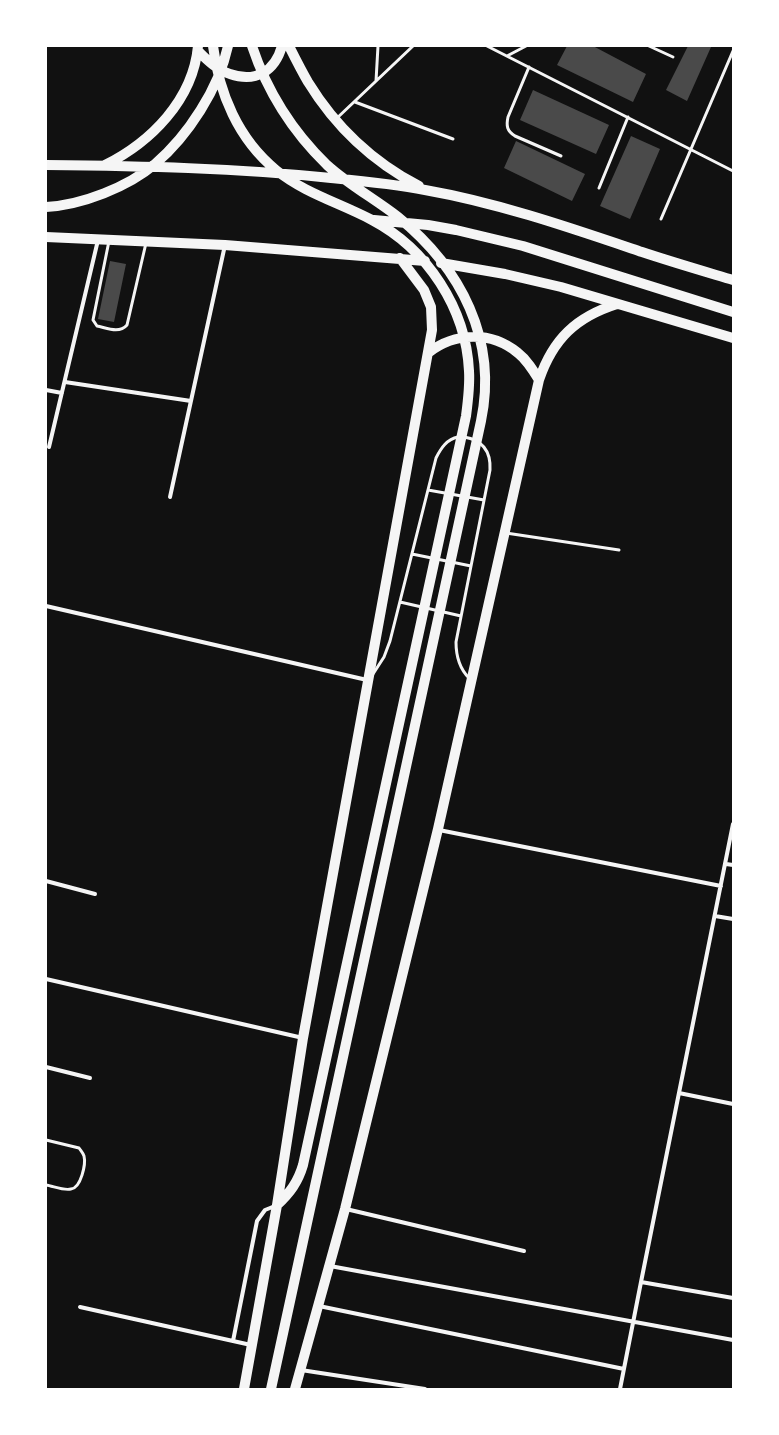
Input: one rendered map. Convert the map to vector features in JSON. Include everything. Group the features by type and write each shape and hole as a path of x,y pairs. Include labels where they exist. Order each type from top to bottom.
{"main road":[{"path":"213,46 218,71 228,104 243,134 257,151 276,170 302,187 372,220 404,241 425,263 440,282 449,297 465,341 469,370 466,416 303,1165 294,1187 277,1205"},
{"path":"46,207 72,203 103,193 125,183 155,164 180,138 201,108 219,74 228,46"},
{"path":"252,46 261,70 278,104 314,152 344,179 379,203 415,232 443,262 462,291 474,318 480,340 485,374 484,407 271,1389"},
{"path":"198,48 213,65 230,74 251,77 269,70 276,61 282,46"},
{"path":"289,46 307,80 335,120 374,157 396,173 426,190"},
{"path":"103,166 134,148 160,125 175,106 189,81 195,65 198,48"},
{"path":"46,165 175,167 290,174 362,181 426,190 488,204 563,225 645,253 733,280"},
{"path":"372,220 421,224 456,230 523,246 733,312"},
{"path":"46,237 225,245 400,258 448,264 505,274 562,287 733,338"},
{"path":"244,1389 277,1205 303,1038 432,330 431,307 424,290 400,258"},
{"path":"295,1389 345,1209 438,830 539,380 544,364 552,350 573,326 587,316 601,309 617,304"},
{"path":"428,353 439,345 454,339 471,337 488,338 504,344 518,353 530,365 539,380"}],"street":[{"path":"49,447 98,239"},
{"path":"170,497 225,245"},
{"path":"65,382 191,401"},
{"path":"46,390 62,393"},
{"path":"46,606 368,680"},
{"path":"620,1389 733,824"},
{"path":"438,830 721,886"},
{"path":"726,864 733,865"},
{"path":"46,881 95,894"},
{"path":"715,916 733,919"},
{"path":"46,979 303,1038"},
{"path":"46,1067 90,1078"},
{"path":"679,1093 733,1104"},
{"path":"233,1341 256,1221 265,1210 277,1205"},
{"path":"345,1209 524,1251"},
{"path":"330,1266 733,1340"},
{"path":"641,1282 733,1298"},
{"path":"319,1306 624,1369"},
{"path":"80,1307 252,1345"},
{"path":"301,1370 425,1389"}],"lane":[{"path":"376,81 378,46"},
{"path":"335,120 413,46"},
{"path":"487,46 733,171"},
{"path":"508,56 526,46"},
{"path":"649,46 673,57"},
{"path":"661,219 733,51"},
{"path":"529,67 508,117 507,128 510,133 515,136 561,156"},
{"path":"355,102 453,139"},
{"path":"599,188 628,117"},
{"path":"109,240 93,320 97,326 118,330 122,330 126,325 146,241"},
{"path":"368,680 380,666 386,653 436,458 440,449 447,442 464,436 474,439 482,444 489,456 490,461 490,470 456,642 459,663 462,670 472,680"},
{"path":"428,490 484,500"},
{"path":"505,533 619,550"},
{"path":"412,554 471,566"},
{"path":"400,602 461,616"},
{"path":"46,1140 79,1148 84,1156 84,1162 79,1184 72,1190 46,1185"}],"building":[{"path":"567,46 593,46 646,74 633,102 557,65"},
{"path":"688,46 711,47 687,101 666,90"},
{"path":"533,90 609,125 596,154 520,120"},
{"path":"631,136 660,149 630,219 600,206"},
{"path":"516,141 585,174 572,201 504,168"},
{"path":"110,261 126,264 114,322 98,319"}]}
